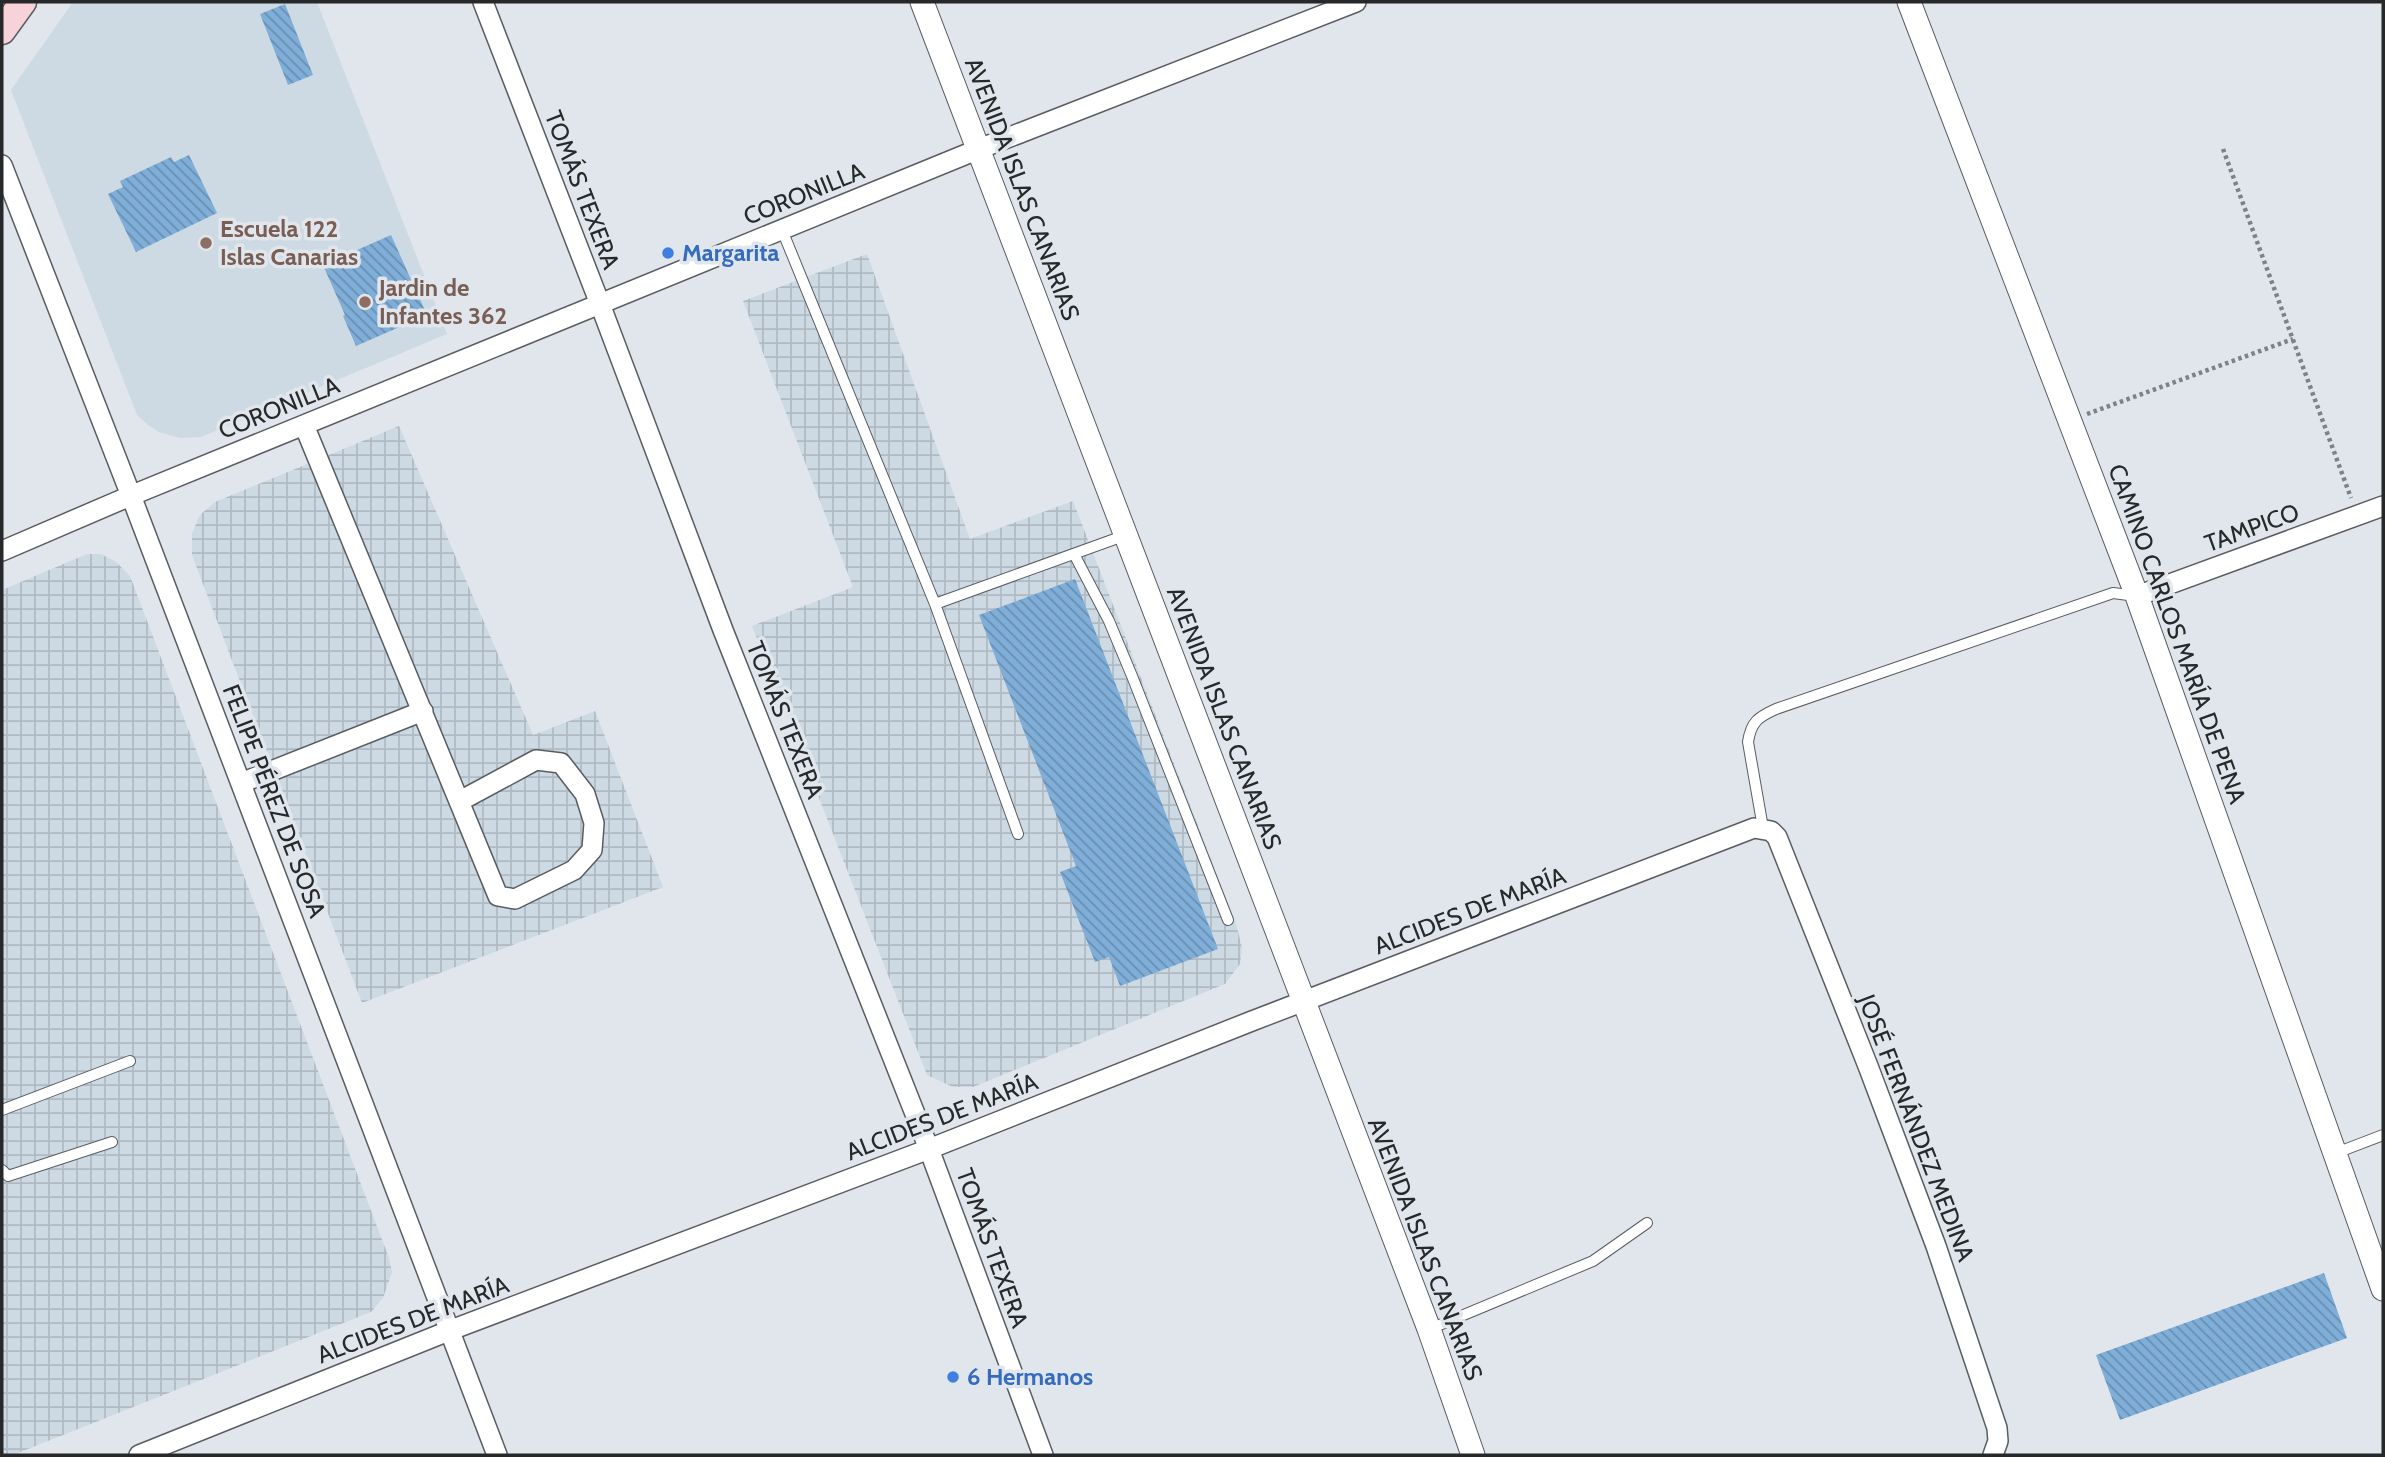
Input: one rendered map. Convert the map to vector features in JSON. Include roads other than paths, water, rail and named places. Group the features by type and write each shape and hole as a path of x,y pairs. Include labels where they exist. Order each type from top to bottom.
{"main road":[{"path":"2,31 23,2"}],"street":[{"name":"TOMÁS TEXERA","path":"483,2 723,630 929,1149 1043,1455"},
{"name":"AVENIDA ISLAS CANARIAS","path":"922,2 1429,1329 1474,1455"},
{"name":"CORONILLA","path":"2,551 130,496 979,149 1356,2"},
{"name":"CAMINO CARLOS MARÍA DE PENA","path":"1909,2 2137,596 2383,1289"},
{"name":"FELIPE PÉREZ DE SOSA","path":"2,165 497,1455"},
{"path":"304,425 498,896 515,899 574,870 592,850 594,822 585,794 562,763 536,760 460,801"},
{"name":"TAMPICO","path":"2137,596 2383,506"},
{"path":"241,783 423,711"},
{"name":"ALCIDES DE MARÍA","path":"139,1455 451,1330 929,1149 1754,828 1763,828"},
{"name":"JOSÉ FERNÁNDEZ MEDINA","path":"1763,828 1777,837 1936,1246 1997,1428 1998,1441 1993,1455"}],"lane":[{"path":"782,230 935,604 1018,834"},
{"path":"935,604 1126,535"},
{"path":"1074,554 1123,654 1228,920"},
{"path":"1763,828 1748,742 1750,729 1757,717 2113,593 2137,596"},
{"path":"2,1110 130,1061"},
{"path":"2335,1154 2383,1135"},
{"path":"2,1170 8,1176 112,1142"},
{"path":"1429,1329 1593,1261 1647,1223"}],"place":[{"name":"Escuela 122 Islas Canarias","path":"206,243"},
{"name":"Margarita","path":"668,253"},
{"name":"Jardin de Infantes 362","path":"365,302"},
{"name":"6 Hermanos","path":"953,1377"}]}
